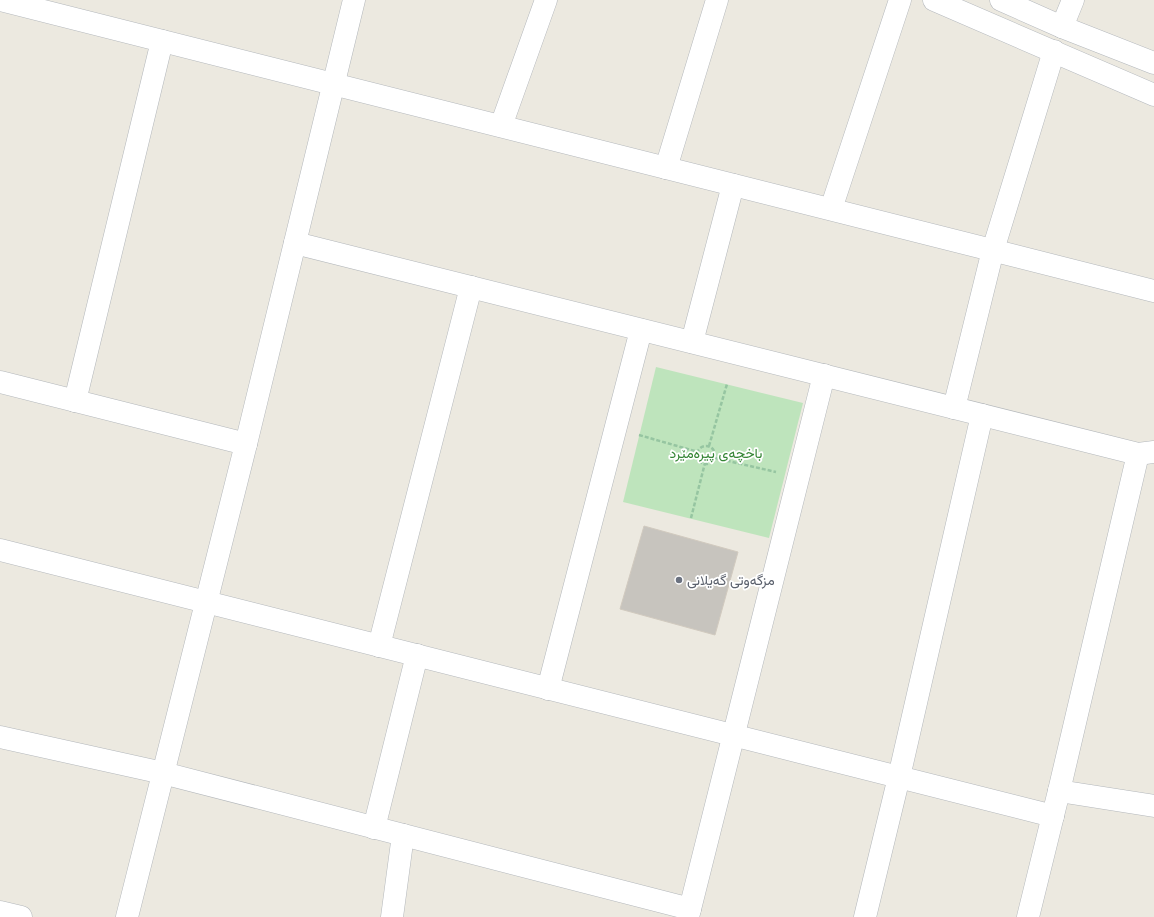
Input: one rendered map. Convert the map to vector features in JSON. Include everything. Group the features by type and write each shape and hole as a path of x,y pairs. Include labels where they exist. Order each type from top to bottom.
{"street":[{"path":"0,0 993,250 1153,287"},
{"path":"127,917 296,243 354,0"},
{"path":"501,126 546,0"},
{"path":"666,168 718,0"},
{"path":"831,209 900,0"},
{"path":"934,0 1154,95"},
{"path":"1001,0 1062,27 1154,63"},
{"path":"1062,27 1073,0"},
{"path":"75,401 162,41"},
{"path":"954,408 993,250 1054,51"},
{"path":"692,342 733,185"},
{"path":"296,243 982,415 1146,453 1028,917"},
{"path":"379,646 471,287"},
{"path":"548,689 641,330"},
{"path":"0,737 163,773 403,835 689,913 824,375"},
{"path":"0,382 246,444"},
{"path":"865,917 899,777 982,415"},
{"path":"0,550 1053,816"},
{"path":"374,828 417,655"},
{"path":"1059,791 1154,806"},
{"path":"392,917 403,835"},
{"path":"0,912 21,917"}],"path":[{"path":"709,446 727,384"},
{"path":"639,436 698,452"},
{"path":"698,452 704,446 709,446"},
{"path":"698,452 701,462 710,462 714,458 715,453 709,446"},
{"path":"714,458 798,477"},
{"path":"690,518 705,463"}],"green space":[{"name":"باخچەی پیرەمێرد","path":"656,367 803,403 769,538 623,502"}],"building":[{"name":"مزگەوتی گەیلانی","path":"644,526 738,552 715,635 620,609"}],"place":[{"name":"مزگەوتی گەیلانی","path":"679,580"}]}
